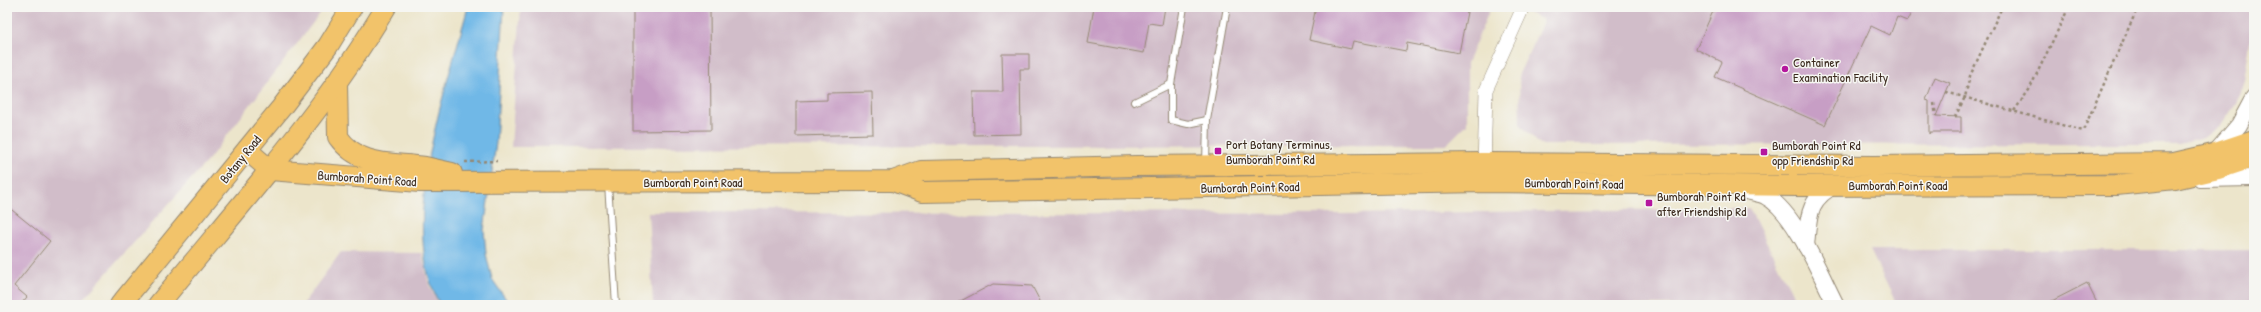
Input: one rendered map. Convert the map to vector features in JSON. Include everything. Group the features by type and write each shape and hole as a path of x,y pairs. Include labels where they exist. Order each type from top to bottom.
{"main road":[{"name":"Botany Road","path":"120,305 247,150 328,46 352,7"},
{"path":"158,305 270,170 337,83 386,7"},
{"name":"Bumborah Point Road","path":"337,83 338,137 345,146 353,153 367,160 423,174"},
{"name":"Bumborah Point Road","path":"892,181 922,192 1138,189 1484,172 2174,163 2214,154 2254,140"},
{"path":"247,150 270,170"},
{"name":"Bumborah Point Road","path":"270,170 423,174 494,182 892,181 921,171 1206,165 1484,172 1726,185 2116,185 2176,179 2218,169 2254,158"}],"street":[{"path":"1484,172 1486,90 1521,12"},
{"path":"2214,154 2240,125 2254,97"},
{"path":"1137,166 1138,189"},
{"path":"1806,246 1811,208 1821,192 1874,166"},
{"path":"2176,179 2254,178"},
{"path":"1726,185 1765,196 1781,208 1806,246 1836,305"}],"lane":[{"path":"1184,7 1171,84 1171,120 1188,124 1207,120"},
{"path":"1206,165 1207,120 1227,7"},
{"path":"1134,102 1171,84"},
{"path":"608,182 616,305"}],"path":[{"path":"1955,117 1965,97 1970,76 2002,7"},
{"path":"2014,111 2029,90 2069,7"},
{"path":"1946,92 2083,131 2138,7"},
{"path":"1934,103 1936,116"}],"shaded area":[{"path":"7,7 325,7 209,159 78,305 7,305"},
{"path":"521,7 1491,7 1467,63 1467,124 1446,145 511,147"},
{"path":"1516,7 2254,7 2254,17 2244,81 2236,104 2222,124 2203,138 2179,144 1540,145 1520,124 1519,74 1544,20"},
{"path":"1749,208 1798,305 653,305 648,212 1346,214"},
{"path":"1870,250 2254,250 2254,305 1897,305"},
{"path":"341,252 422,253 429,285 439,305 302,305"}],"water":[{"path":"468,7 504,7 496,143 484,230 486,254 492,279 510,305 440,305 428,273 423,236 424,197 429,157 448,77"}],"building":[{"path":"633,7 710,7 711,130 633,131"},
{"path":"1094,7 1165,7 1162,25 1149,23 1144,53 1088,43"},
{"path":"1316,7 1468,7 1459,53 1407,43 1406,51 1353,41 1351,49 1309,40"},
{"name":"Container Examination Facility","path":"1715,7 1914,7 1907,21 1897,17 1890,35 1871,26 1825,125 1715,77 1722,62 1696,49"},
{"path":"1002,54 1029,54 1029,69 1020,69 1021,134 974,135 973,92 1003,92"},
{"path":"1935,77 1950,83 1936,116 1961,117 1961,132 1930,132 1929,134 1929,101 1926,100"},
{"path":"872,92 873,134 796,136 796,101 827,100 827,93"},
{"path":"7,206 50,241 14,286 27,297 20,305 7,305"},
{"path":"2087,283 2098,305 2044,305"},
{"path":"993,284 1032,286 1042,305 953,305"}],"place":[{"name":"Container Examination Facility","path":"1785,69"},
{"name":"Port Botany Terminus, Bumborah Point Rd","path":"1218,151"},
{"name":"Bumborah Point Rd opp Friendship Rd","path":"1764,152"},
{"name":"Bumborah Point Rd after Friendship Rd","path":"1649,203"}]}
